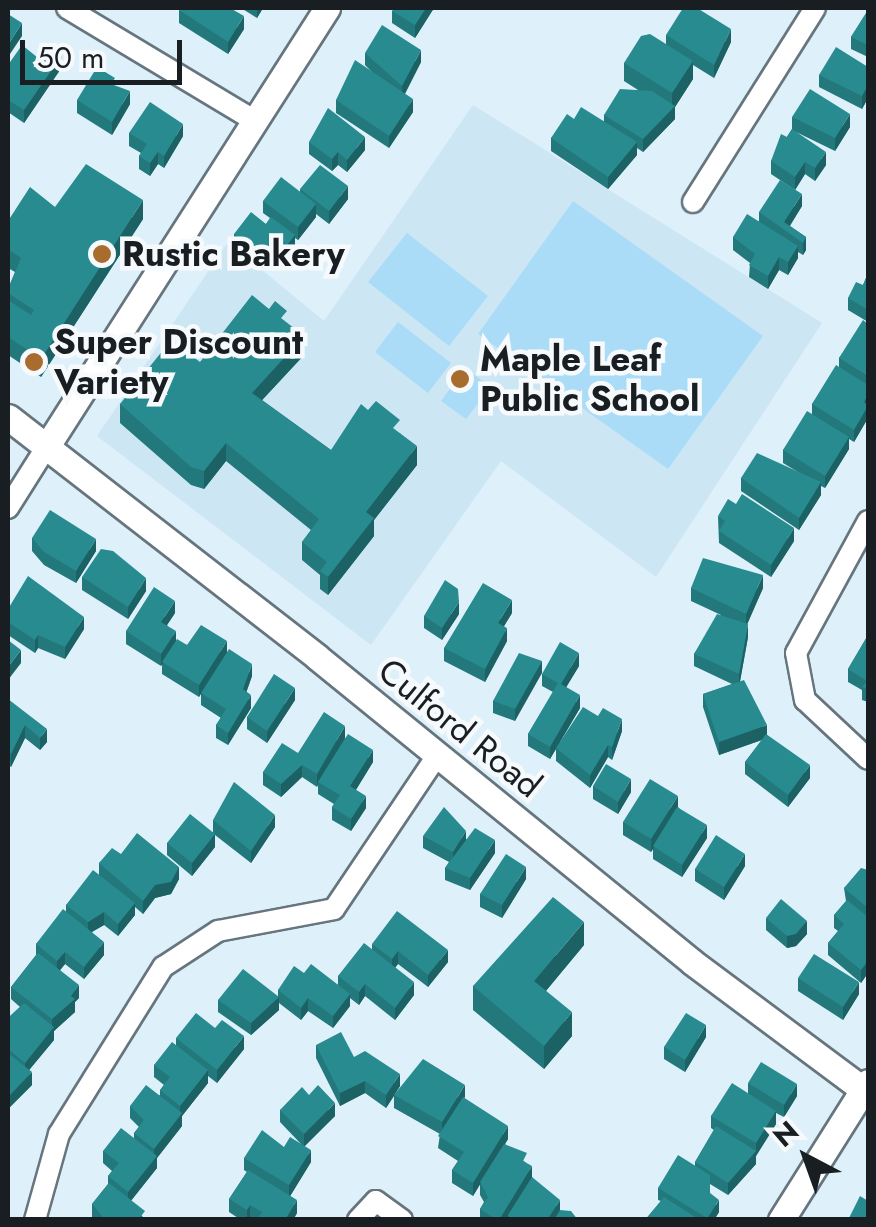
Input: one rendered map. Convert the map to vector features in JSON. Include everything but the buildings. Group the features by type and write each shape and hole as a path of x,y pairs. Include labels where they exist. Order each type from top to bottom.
{"street":[{"path":"67,8 255,121"},
{"path":"8,508 327,8"},
{"path":"693,202 815,8"},
{"name":"Culford Road","path":"8,417 438,754 692,962 867,1088"},
{"path":"868,522 796,653 805,700 868,759"},
{"path":"36,1220 59,1134 162,968 218,931 334,909 438,754"},
{"path":"781,1220 867,1088"},
{"path":"358,1220 376,1201 402,1220"}],"shaded area":[{"name":"Maple Leaf Public School","path":"473,105 822,323 656,577 501,461 371,645 97,436 228,242 324,321"},
{"path":"573,201 763,336 668,469 478,334"},
{"path":"407,233 488,296 449,346 368,282"},
{"path":"398,322 451,363 428,393 375,352"},
{"path":"465,368 491,387 466,419 441,401"}],"place":[{"name":"Rustic Bakery","path":"102,254"},
{"name":"Super Discount Variety","path":"34,362"},
{"name":"Maple Leaf Public School","path":"460,379"}]}
